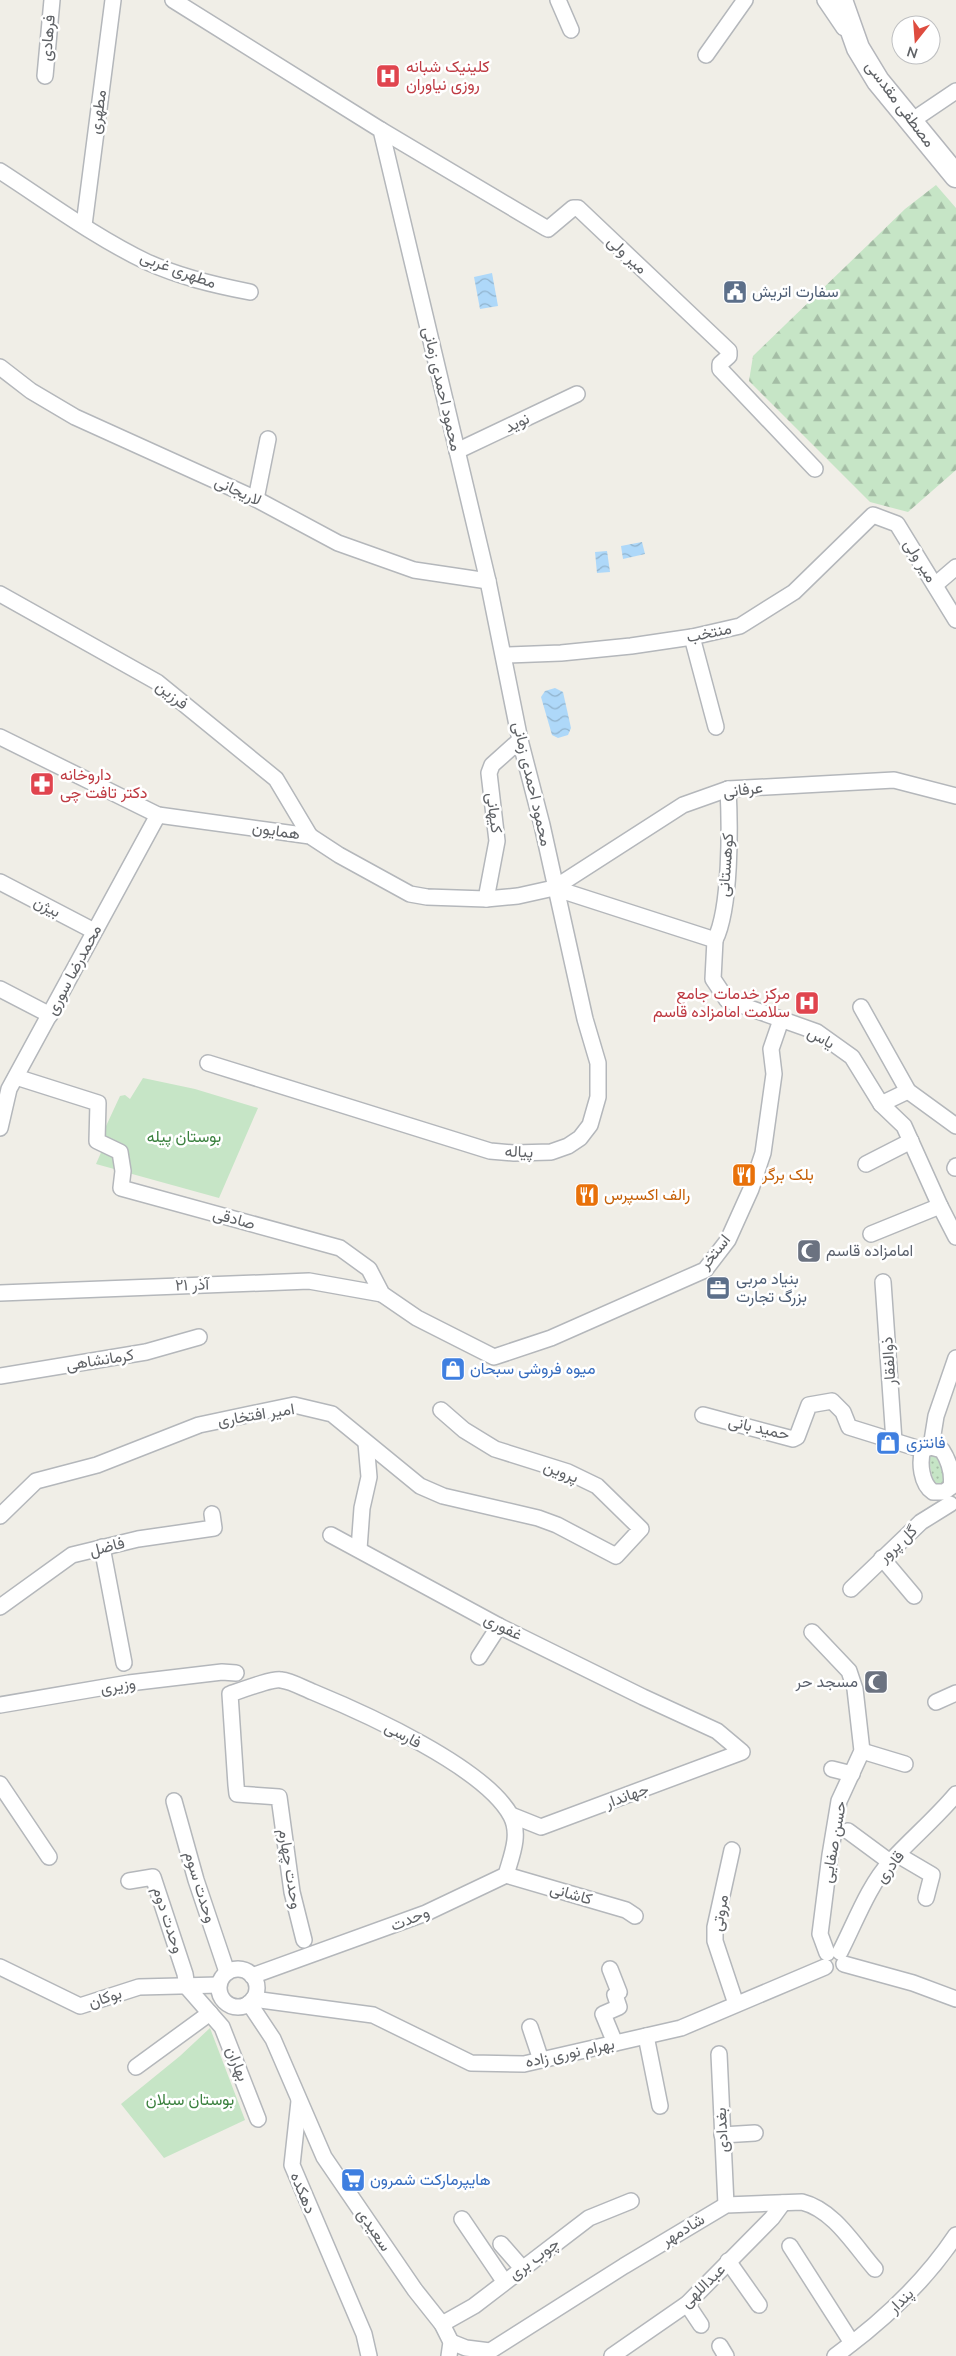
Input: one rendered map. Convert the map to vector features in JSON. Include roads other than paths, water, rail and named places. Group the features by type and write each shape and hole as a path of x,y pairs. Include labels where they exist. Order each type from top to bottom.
{"main road":[{"name":"مصطفی مقدسی","path":"841,0 858,48 878,81 956,176"}],"street":[{"name":"فرهادی","path":"45,76 52,0"},
{"name":"مطهری","path":"84,225 113,0"},
{"path":"172,0 381,130"},
{"path":"558,0 571,30"},
{"path":"706,55 745,0"},
{"path":"825,0 858,48"},
{"path":"910,122 956,91"},
{"name":"محمود احمدی زمانی","path":"381,130 505,655 520,740 542,825 554,888"},
{"name":"میر ولی","path":"381,130 548,229 573,208 578,208 729,350 729,356 720,364 720,369 815,469"},
{"name":"مطهری غربی","path":"0,171 84,225 147,262 202,282 250,292"},
{"name":"لاریجانی","path":"0,367 31,391 75,417 256,499 338,543 414,570 488,581"},
{"name":"نوید","path":"457,451 577,394"},
{"path":"256,499 268,439"},
{"name":"میر ولی","path":"873,515 897,524 956,620"},
{"name":"منتخب","path":"505,655 560,653 692,637 740,626 794,592 873,515"},
{"path":"935,585 956,567"},
{"name":"فرزین","path":"0,594 157,682 276,779 310,836"},
{"path":"692,637 716,727"},
{"name":"همایون","path":"0,737 158,814 310,836 339,855 410,894 427,897 486,899 518,896 554,888"},
{"name":"کیهانی","path":"486,899 497,841 488,773 492,765 520,740"},
{"name":"عرفانی","path":"554,888 683,805 728,789 894,780 956,796"},
{"name":"کوهستانی","path":"715,940 724,902 729,827 728,789"},
{"name":"محمدرضا سوری","path":"0,1128 8,1083 50,1015 158,814"},
{"name":"بیژن","path":"0,882 94,931"},
{"path":"554,888 715,940"},
{"name":"پیاله","path":"208,1063 490,1151 535,1154 551,1152 568,1146 580,1138 590,1125 598,1097 598,1063 585,1019 554,888"},
{"name":"یاس","path":"715,940 713,979 727,1000 817,1032 852,1057 881,1104 904,1126 956,1237"},
{"path":"0,989 50,1015"},
{"path":"861,1007 908,1091 956,1126"},
{"name":"استخر","path":"494,1357 551,1338 705,1270 728,1240 751,1189 763,1153 774,1074 771,1049 781,1020"},
{"name":"صادقی","path":"8,1083 98,1103 98,1141 120,1152 123,1171 121,1188 340,1248 369,1269 382,1294 417,1318 494,1357"},
{"path":"881,1104 908,1091"},
{"path":"866,1164 911,1140"},
{"path":"871,1234 940,1206"},
{"name":"۲۱ آذر","path":"0,1293 309,1281 382,1294"},
{"name":"ذوالفقار","path":"883,1282 894,1441"},
{"name":"کرمانشاهی","path":"0,1376 146,1352 199,1338"},
{"path":"927,1449 942,1450 946,1456 953,1478 952,1497 933,1492 929,1489 920,1463 927,1449 956,1358"},
{"name":"حمید بانی","path":"704,1415 793,1438 797,1437 809,1404 832,1401 843,1412 850,1427 927,1449"},
{"name":"امیر افتخاری","path":"0,1516 36,1481 97,1465 199,1425 294,1405 332,1414 420,1486 443,1496 538,1518 557,1525 616,1556"},
{"name":"پروین","path":"442,1410 464,1430 495,1449 568,1472 597,1486 641,1529 616,1556"},
{"path":"359,1548 362,1508 369,1477 366,1443"},
{"name":"گل پرور","path":"851,1589 921,1522 952,1497"},
{"name":"فاضل","path":"0,1607 72,1555 102,1546 214,1528 212,1514"},
{"name":"غفوری","path":"331,1535 359,1548 499,1626 717,1731 742,1752"},
{"path":"102,1546 124,1663"},
{"path":"882,1558 914,1596"},
{"path":"479,1657 499,1626"},
{"path":"812,1632 849,1671 855,1689 862,1751 905,1764"},
{"name":"وزیری","path":"0,1705 129,1683 222,1672 236,1673"},
{"name":"وحدت چهارم","path":"280,1679 230,1694 229,1707 236,1794 280,1797 292,1892 304,1940"},
{"name":"فارسی","path":"280,1679 372,1719 464,1770 490,1792 510,1815"},
{"path":"936,1702 956,1693"},
{"name":"حسن صفایی","path":"834,1959 820,1934 830,1855 839,1801 862,1751"},
{"name":"جهاندار","path":"510,1815 542,1827 742,1752"},
{"path":"832,1769 852,1774"},
{"path":"0,1784 49,1857"},
{"name":"قادری","path":"834,1959 872,1891 894,1858 943,1810 956,1794"},
{"name":"وحدت سوم","path":"174,1801 196,1880 227,1972"},
{"path":"506,1875 515,1844 516,1828 510,1815"},
{"path":"848,1831 894,1858 932,1875 926,1898"},
{"name":"مروتی","path":"732,1850 715,1927 715,1941 736,2004"},
{"name":"کاشانی","path":"506,1875 626,1910 635,1916"},
{"name":"وحدت","path":"252,1976 426,1913 506,1875"},
{"name":"وحدت دوم","path":"129,1881 154,1876 185,1974 187,1987"},
{"path":"834,1959 913,1983 956,1999"},
{"name":"بهرام نوری زاده","path":"251,2001 373,2015 471,2062 524,2064 682,2028 834,1959"},
{"name":"بوکان","path":"0,1967 80,2006 139,1987 219,1985"},
{"path":"237,1969 252,1976 257,1988 251,2001 240,2007 228,2005 220,1996 219,1985 227,1972 237,1969"},
{"path":"610,1969 619,1992 616,1995 619,2007 603,2014 614,2043"},
{"name":"بهاران","path":"187,1987 222,2027 258,2119"},
{"path":"251,2001 273,2039 300,2100"},
{"path":"136,2067 210,2013"},
{"path":"530,2027 541,2060"},
{"path":"646,2036 660,2106"},
{"name":"بغدادی","path":"719,2054 726,2205"},
{"name":"سعیدی","path":"300,2100 324,2157 414,2290 442,2324 450,2349"},
{"name":"دهکده","path":"300,2100 292,2165 364,2334 369,2356"},
{"path":"722,2135 755,2132"},
{"name":"چوب بری","path":"442,2324 474,2306 504,2281 589,2218 631,2201"},
{"name":"شادمهر","path":"450,2349 466,2348 490,2352 624,2266 726,2205 802,2202 821,2209 875,2269"},
{"name":"عبداللهی","path":"612,2356 687,2304 772,2218 783,2203"},
{"path":"462,2219 504,2281"},
{"name":"پندار","path":"835,2356 892,2310 928,2273 956,2235"},
{"path":"501,2244 522,2268"},
{"path":"790,2246 852,2344"},
{"path":"728,2262 759,2306"},
{"path":"687,2304 701,2325"}],"water":[{"path":"492,273 498,306 480,309 474,277"},
{"path":"642,542 645,554 623,559 621,546"},
{"path":"607,551 610,572 597,573 595,552"},
{"path":"555,688 563,692 571,728 568,735 558,738 552,735 541,697 545,691"}],"place":[{"name":"کلینیک شبانه روزی نیاوران","path":"388,76"},
{"name":"سفارت اتریش","path":"735,292"},
{"name":"داروخانه دکتر تافت چی","path":"42,784"},
{"name":"مرکز خدمات جامع سلامت امامزاده قاسم","path":"807,1003"},
{"name":"بلک برگر","path":"744,1175"},
{"name":"رالف اکسپرس","path":"587,1195"},
{"name":"امامزاده قاسم","path":"809,1251"},
{"name":"بنیاد مربی بزرگ تجارت","path":"718,1288"},
{"name":"میوه فروشی سبحان","path":"453,1369"},
{"name":"فانتزی","path":"888,1443"},
{"name":"مسجد حر","path":"876,1682"},
{"name":"هایپرمارکت شمرون","path":"353,2180"}],"park label":[{"name":"بوستان پیله","path":"184,1137"},
{"name":"بوستان سبلان","path":"190,2100"}]}
